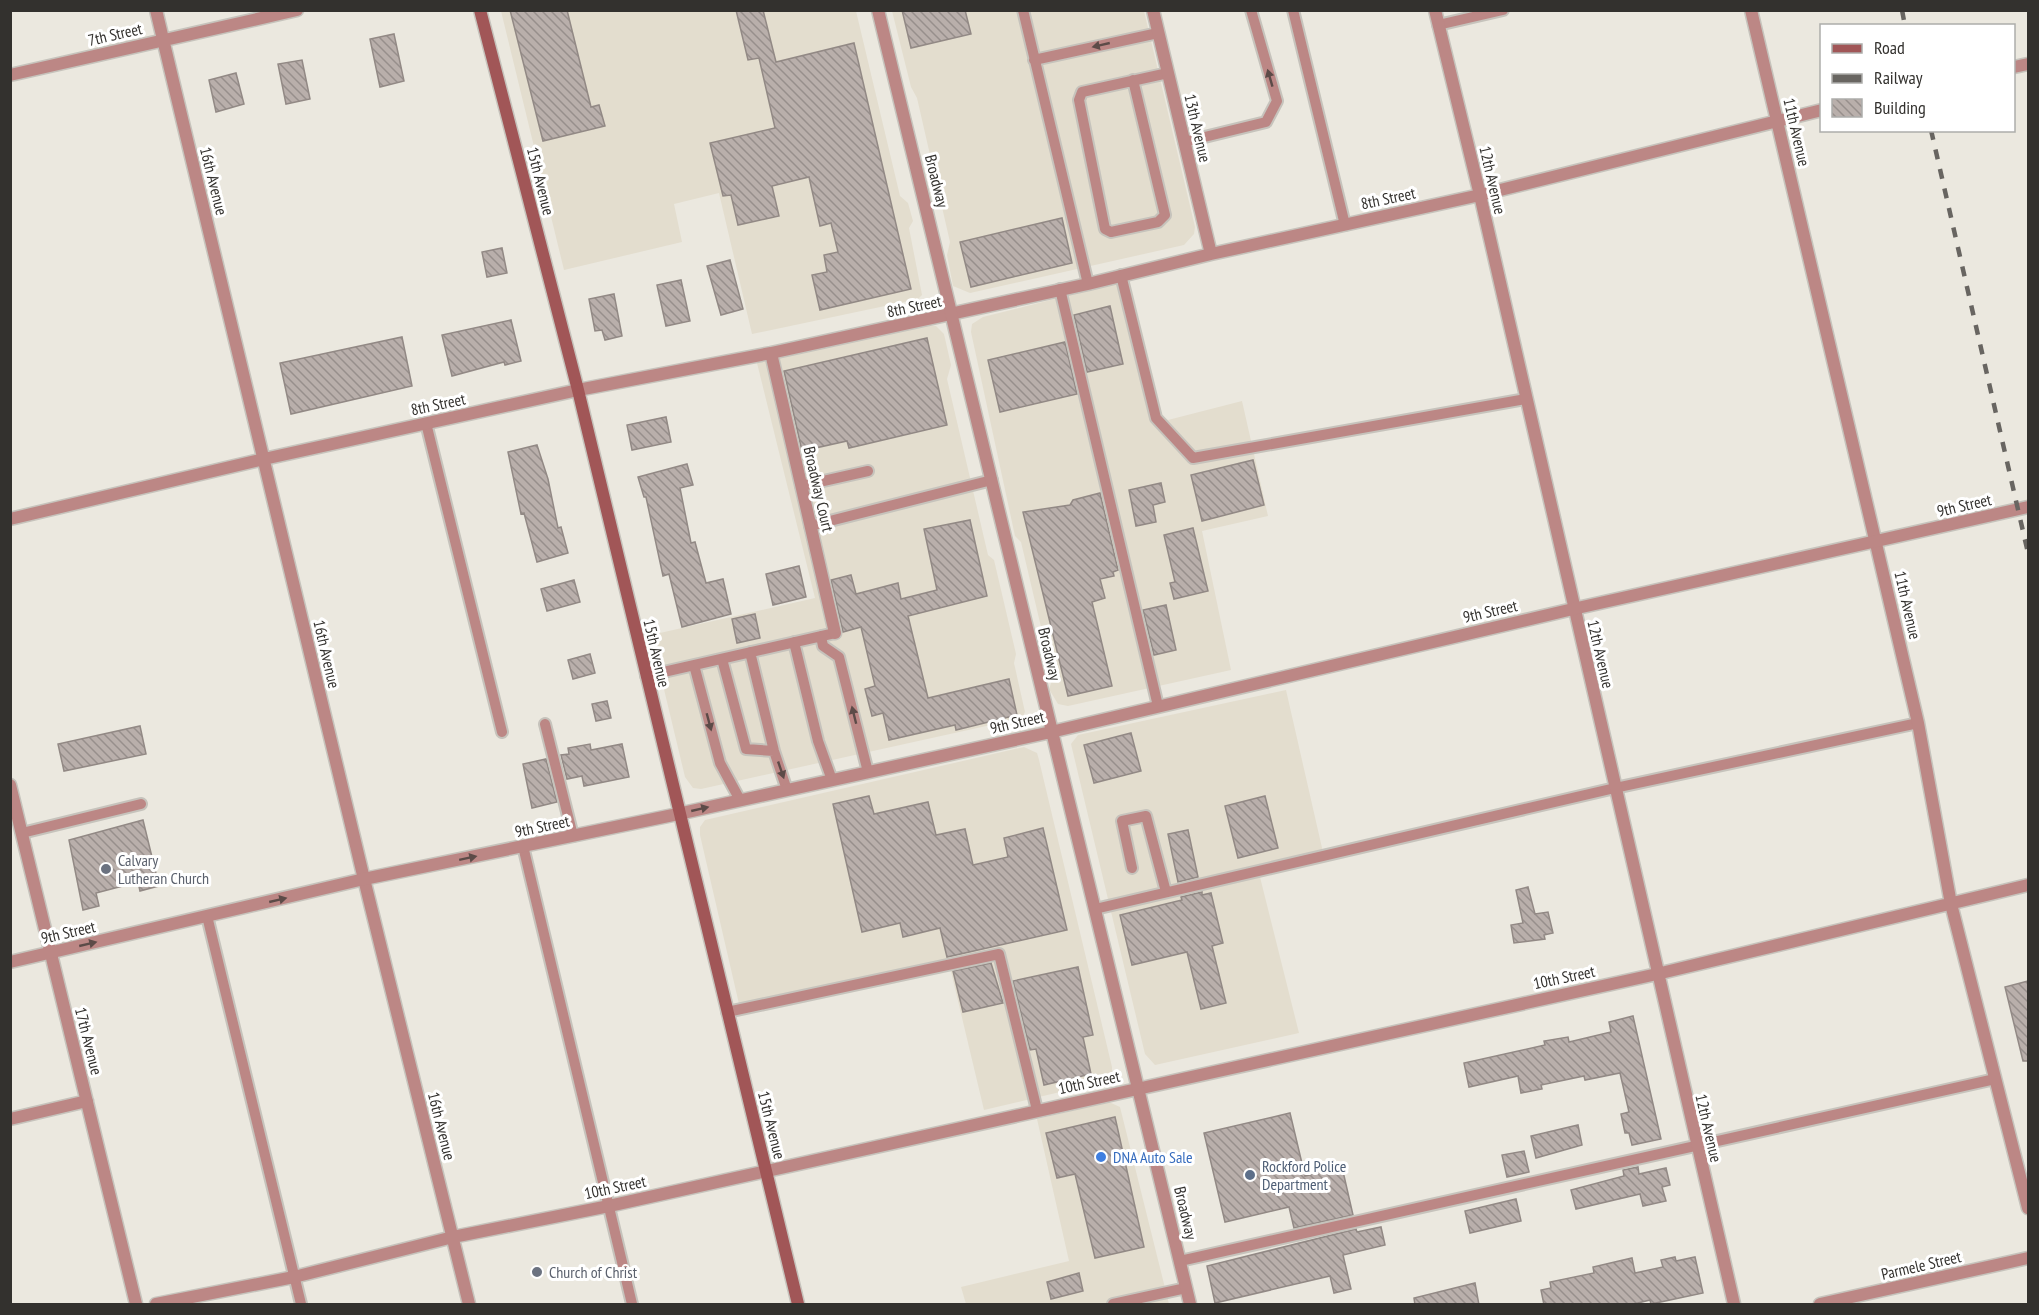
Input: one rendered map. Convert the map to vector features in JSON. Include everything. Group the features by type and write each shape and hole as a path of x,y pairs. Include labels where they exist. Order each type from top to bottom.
{"main road":[{"name":"15th Avenue","path":"480,10 578,390 678,814 798,1305"}],"street":[{"name":"16th Avenue","path":"156,10 364,879 469,1305"},
{"name":"7th Street","path":"10,75 297,10"},
{"name":"Broadway","path":"878,10 1190,1305"},
{"name":"13th Avenue","path":"1153,10 1210,254"},
{"name":"12th Avenue","path":"1435,10 1480,195 1734,1305"},
{"name":"11th Avenue","path":"1751,10 1918,723 1951,904 2028,1208"},
{"name":"8th Street","path":"10,519 426,423 578,390 771,353 1088,284 1210,254 1480,195 1820,110"},
{"name":"Broadway Court","path":"771,353 835,633"},
{"name":"9th Street","path":"10,962 364,879 678,814 1051,732 1573,609 2028,507"},
{"name":"17th Avenue","path":"10,785 136,1305"},
{"name":"10th Street","path":"156,1305 294,1277 453,1237 609,1206 1657,974 2028,885"},
{"path":"10,1119 87,1101"},
{"name":"Parmele Street","path":"1821,1305 2028,1258"}],"lane":[{"path":"1023,10 1088,284"},
{"path":"1184,142 1266,122 1277,101 1251,10"},
{"path":"1293,10 1345,225"},
{"path":"1438,25 1503,10"},
{"path":"1034,60 1158,33"},
{"path":"1133,80 1165,215 1158,222 1111,232 1105,229 1079,100 1082,92 1133,80 1167,73"},
{"path":"1121,275 1156,418 1193,458 1526,399"},
{"path":"1060,289 1158,706"},
{"path":"426,423 502,732"},
{"path":"801,486 868,471"},
{"path":"810,526 992,480"},
{"path":"646,676 835,633"},
{"path":"821,636 823,646 839,657 868,772"},
{"path":"794,642 818,741 832,780"},
{"path":"750,652 774,751 787,790"},
{"path":"722,659 746,749 774,751"},
{"path":"694,665 720,763 740,800"},
{"path":"1095,909 1614,788 1918,723"},
{"path":"545,724 573,836"},
{"path":"22,833 141,804"},
{"path":"1132,868 1122,821 1146,816 1166,892"},
{"path":"522,846 632,1305"},
{"path":"207,916 301,1305"},
{"path":"727,1012 999,954 1037,1110"},
{"path":"1180,1261 1995,1079"},
{"path":"1113,1305 1186,1288"}],"shaded area":[{"path":"501,11 856,11 900,196 908,203 913,221 909,228 922,295 918,299 752,334 719,193 674,204 682,242 564,270"},
{"path":"892,11 1144,11 1195,227 1194,234 1184,245 970,293 953,286 947,255 950,242 917,98 911,87"},
{"path":"1129,280 1159,413 1168,420 1242,401 1268,516 1202,531 1231,670 1068,706 1058,704 1049,689 1053,678 1021,542 1015,536 971,332 972,324 983,317"},
{"path":"926,325 936,326 944,334 951,365 947,379 988,555 994,560 1016,654 1014,663 1025,712 1022,718 701,789 693,788 685,777 651,635 815,598 757,363"},
{"path":"1286,690 1325,861 1260,877 1299,1033 1155,1065 1145,1054 1071,744 1078,735"},
{"path":"1024,747 1037,753 1039,760 1112,1067 1112,1076 1106,1081 984,1110 948,959 739,1004 700,835 700,827 705,820"},
{"path":"1109,1102 1120,1107 1169,1304 966,1304 961,1287 1069,1261 1037,1119"}],"building":[{"path":"510,10 567,10 591,107 599,105 605,126 543,141"},
{"path":"736,10 763,10 776,62 854,43 911,289 820,310 812,275 827,272 824,255 838,252 831,223 820,226 809,177 772,186 779,216 738,225 731,195 723,196 710,143 775,128 759,58 748,60"},
{"path":"902,10 965,10 971,34 911,48"},
{"path":"394,34 404,81 380,87 370,39"},
{"path":"302,60 310,99 286,104 278,64"},
{"path":"236,73 244,104 216,112 209,80"},
{"path":"1062,218 1072,263 971,287 960,242"},
{"path":"502,248 507,273 487,277 482,252"},
{"path":"730,260 743,309 721,315 707,266"},
{"path":"681,280 690,321 666,326 657,285"},
{"path":"614,294 622,336 605,340 602,330 595,331 589,299"},
{"path":"1110,306 1123,364 1087,372 1074,315"},
{"path":"511,320 521,361 505,365 504,362 452,376 442,335"},
{"path":"402,337 412,386 291,414 280,363"},
{"path":"927,338 947,425 849,448 847,441 802,451 784,371"},
{"path":"1065,342 1077,394 1000,412 988,360"},
{"path":"666,417 671,442 632,450 627,425"},
{"path":"537,445 548,479 558,528 561,527 568,553 537,562 524,513 521,514 508,452"},
{"path":"1253,460 1264,505 1202,521 1191,475"},
{"path":"687,464 693,485 680,488 691,543 695,542 706,583 723,579 731,614 682,627 669,574 663,576 646,497 644,497 638,477"},
{"path":"1161,483 1165,502 1153,505 1156,522 1136,526 1129,490"},
{"path":"1100,493 1118,570 1113,572 1114,576 1100,579 1105,598 1092,602 1112,686 1068,696 1023,512 1070,505 1073,500"},
{"path":"970,520 987,596 908,616 928,698 1009,679 1017,715 956,730 955,725 889,740 883,713 872,716 865,689 875,686 861,627 843,632 831,580 851,575 856,594 898,583 901,599 937,590 924,529"},
{"path":"1193,528 1208,591 1174,599 1170,583 1175,582 1164,535"},
{"path":"799,566 806,597 773,605 766,574"},
{"path":"574,580 580,602 547,611 541,589"},
{"path":"1166,605 1176,650 1154,655 1143,610"},
{"path":"755,614 760,638 737,643 732,619"},
{"path":"590,654 595,673 573,679 568,660"},
{"path":"607,701 611,718 596,721 592,704"},
{"path":"140,726 146,754 64,771 58,744"},
{"path":"1131,733 1141,771 1094,783 1084,745"},
{"path":"590,744 591,750 622,744 629,777 584,786 582,776 567,779 561,755 569,754 568,748"},
{"path":"546,759 557,802 532,808 523,764"},
{"path":"869,796 874,814 928,802 936,835 965,829 973,865 1008,857 1004,838 1043,828 1067,930 947,957 940,928 903,937 900,923 862,932 833,804"},
{"path":"1265,796 1278,848 1238,858 1225,806"},
{"path":"143,820 159,886 140,891 138,882 96,893 99,906 83,910 69,840"},
{"path":"1188,830 1198,877 1178,882 1168,834"},
{"path":"1528,887 1535,914 1548,912 1553,933 1544,935 1545,939 1514,943 1511,925 1523,923 1516,890"},
{"path":"1202,892 1202,895 1211,893 1223,943 1212,946 1226,1003 1201,1009 1187,952 1132,965 1120,915 1182,900 1181,897"},
{"path":"991,963 1003,1003 963,1012 953,971"},
{"path":"1078,967 1093,1035 1083,1037 1091,1074 1044,1085 1036,1049 1030,1050 1013,981"},
{"path":"2028,981 2028,1061 2023,1061 2005,987"},
{"path":"1633,1016 1661,1139 1632,1145 1629,1133 1625,1133 1621,1114 1629,1112 1620,1073 1585,1080 1584,1076 1541,1085 1542,1089 1521,1093 1518,1076 1469,1087 1464,1063 1545,1045 1544,1041 1568,1037 1569,1042 1611,1032 1609,1022"},
{"name":"Rockford Police Department","path":"1290,1113 1305,1176 1342,1167 1353,1215 1294,1228 1289,1207 1225,1222 1204,1133"},
{"path":"1115,1117 1144,1247 1095,1258 1075,1174 1057,1178 1046,1133"},
{"path":"1578,1125 1582,1145 1536,1158 1531,1136"},
{"path":"1524,1151 1529,1172 1507,1177 1502,1155"},
{"path":"1638,1167 1639,1174 1666,1168 1670,1185 1662,1187 1666,1201 1643,1206 1640,1194 1576,1209 1571,1190 1624,1176 1623,1170"},
{"path":"1516,1199 1521,1221 1470,1233 1465,1211"},
{"path":"1381,1227 1385,1245 1343,1255 1351,1289 1334,1293 1330,1276 1215,1303 1207,1266 1356,1229 1357,1232"},
{"path":"1675,1257 1676,1261 1695,1257 1703,1293 1651,1304 1650,1300 1630,1305 1544,1305 1541,1290 1551,1288 1550,1282 1594,1273 1593,1267 1632,1258 1635,1273 1663,1267 1661,1260"},
{"path":"1079,1273 1083,1291 1051,1299 1047,1282"},
{"path":"1475,1283 1479,1305 1415,1305 1414,1298"}],"railway":[{"path":"1902,10 1905,24"},
{"path":"1931,132 2028,553"}],"place":[{"name":"Calvary Lutheran Church","path":"106,869"},
{"name":"DNA Auto Sale","path":"1101,1157"},
{"name":"Rockford Police Department","path":"1250,1175"},
{"name":"Church of Christ","path":"537,1272"}]}
